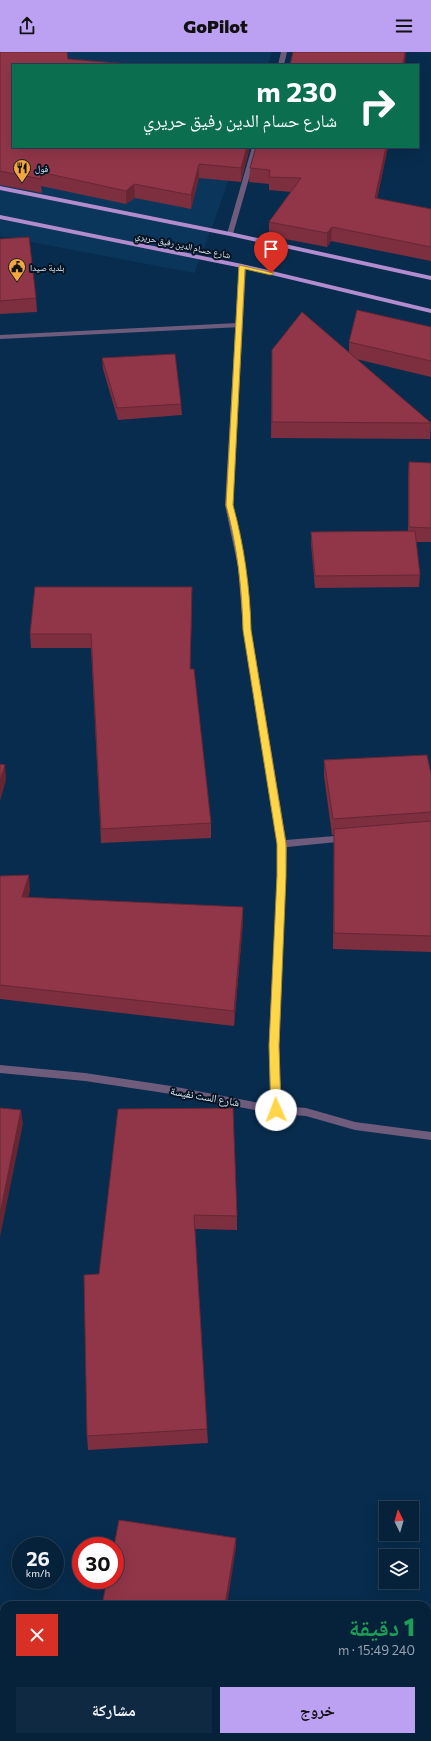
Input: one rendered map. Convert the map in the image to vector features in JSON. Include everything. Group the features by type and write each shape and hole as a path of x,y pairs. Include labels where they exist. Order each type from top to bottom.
{"main road":[{"name":"شارع حسام الدين رفيق حريري","path":"0,188 230,234 431,278"},
{"name":"شارع حسام الدين رفيق حريري","path":"0,217 242,266 431,311"}],"street":[{"path":"281,64 284,52"},
{"path":"230,234 255,148"},
{"path":"242,266 229,505 235,526 246,602 247,630 282,844 282,876 274,1046 276,1110"},
{"path":"0,337 238,325"},
{"path":"282,844 357,838"},
{"name":"شارع الست نفيسة","path":"0,1069 93,1078 171,1090 276,1110 306,1112 355,1126 431,1136"}],"shaded area":[{"path":"0,52 272,52 268,64 12,64 12,148 240,148 215,219 194,273 0,236"}],"building":[{"path":"0,52 67,52 68,59 130,64 12,64 12,148 247,148 241,168 199,164 191,195 134,184 126,191 40,172 41,179 0,171"},
{"path":"293,52 405,52 403,64 290,64"},
{"path":"256,148 386,148 375,198 431,209 431,247 332,227 327,233 269,222 301,178 269,177 270,170 250,168"},
{"name":"بلدية صيدا","path":"29,237 36,298 0,301 0,239"},
{"path":"357,310 431,327 431,361 349,342"},
{"path":"302,312 431,423 272,422 272,350"},
{"path":"175,354 181,404 117,408 102,358"},
{"path":"409,462 431,463 431,528 409,527"},
{"path":"415,531 420,575 315,576 311,532"},
{"path":"35,587 192,587 190,669 194,669 211,823 101,829 91,634 30,634"},
{"path":"427,755 431,774 431,812 333,819 324,760"},
{"path":"0,764 5,765 0,781"},
{"path":"431,821 431,936 334,933 334,829"},
{"path":"29,875 22,897 243,907 234,1011 0,985 0,876"},
{"path":"0,1108 21,1110 0,1214"},
{"path":"233,1108 237,1216 194,1215 207,1429 87,1436 84,1275 99,1274 118,1109"},
{"path":"119,1520 236,1538 226,1601 103,1601 105,1589 124,1589 124,1537 116,1537"}],"place":[{"name":"فول","path":"22,183"},
{"name":"بلدية صيدا","path":"17,282"}],"route":[{"path":"271,273 242,266 229,505 235,526 246,602 247,630 253,659 282,844 282,876 274,1046 276,1110"}]}
